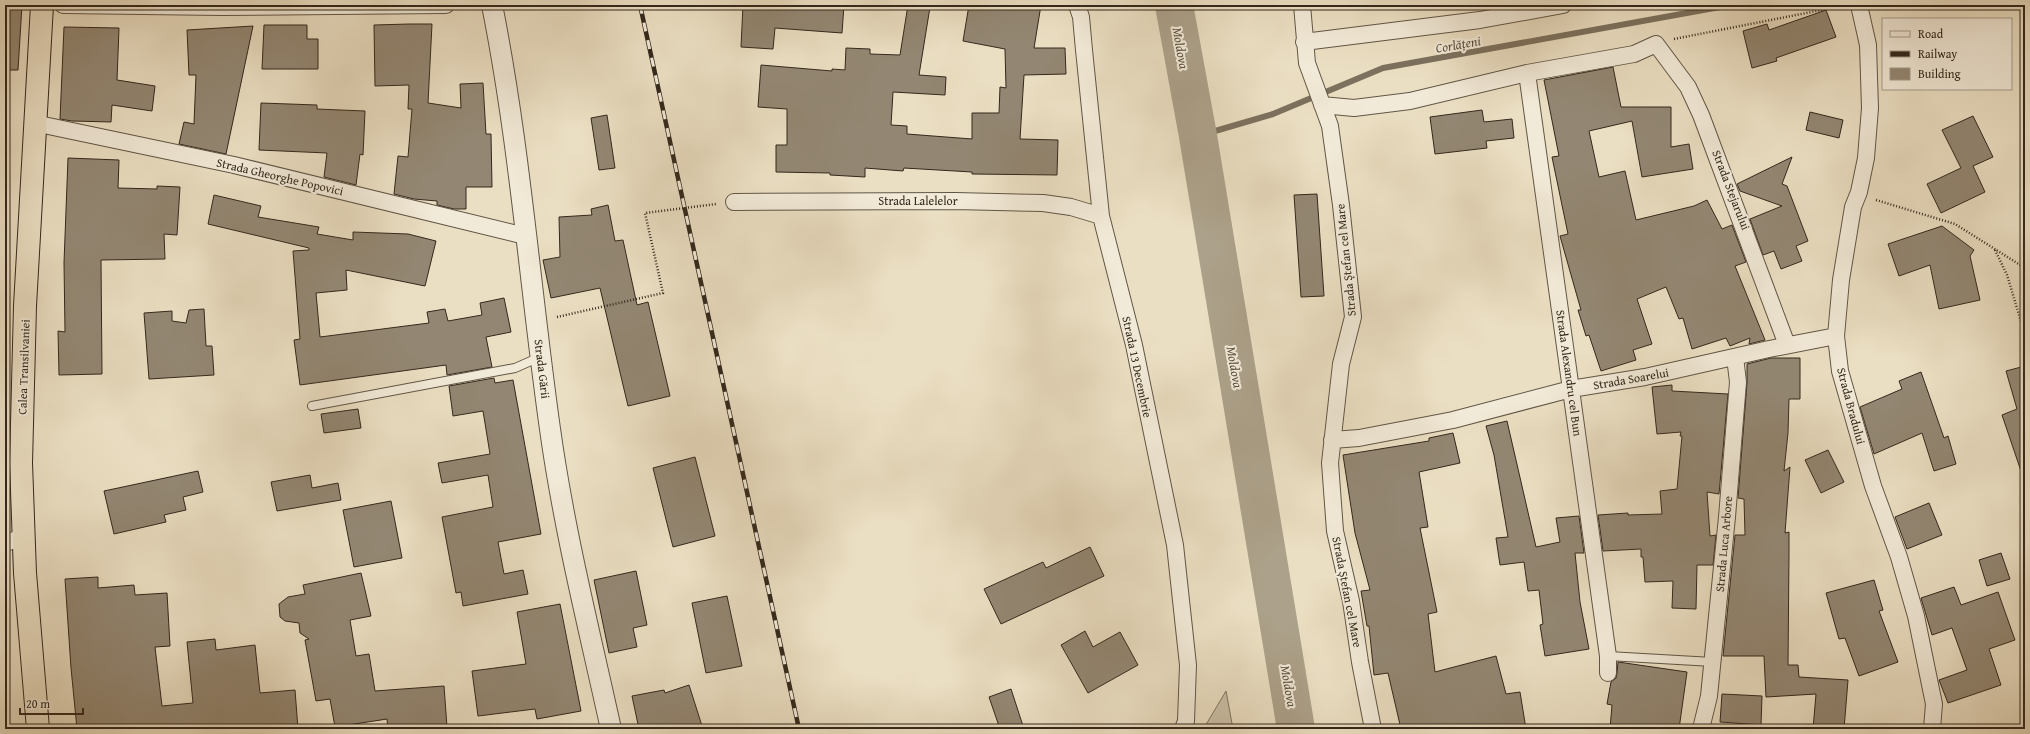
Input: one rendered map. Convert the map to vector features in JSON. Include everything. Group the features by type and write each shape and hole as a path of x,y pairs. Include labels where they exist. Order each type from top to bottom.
{"highway":[{"name":"Calea Transilvaniei","path":"38,729 14,540 21,455 25,306 34,122 42,5"}],"street":[{"path":"63,5 214,7 446,5"},
{"name":"Strada Gării","path":"492,5 511,112 540,357 562,507 611,729"},
{"name":"Strada 13 Decembrie","path":"1077,5 1081,17 1084,43 1101,216 1134,345 1175,545 1188,665 1186,721 1183,729"},
{"name":"Strada Ștefan cel Mare","path":"1302,5 1304,42 1308,63 1330,126 1341,205 1353,316 1341,364 1330,463 1335,531 1351,601 1360,662 1373,729"},
{"name":"Strada Bradului","path":"1859,5 1868,45 1870,108 1866,158 1859,192 1853,207 1841,280 1836,336 1840,371 1873,486 1899,557 1916,616 1934,704 1932,729"},
{"path":"1304,42 1384,33 1564,6"},
{"path":"1322,105 1354,108 1410,102 1527,74 1634,54 1656,44"},
{"name":"Strada Stejarului","path":"1656,44 1688,87 1701,115 1722,165 1787,345"},
{"name":"Strada Alexandru cel Bun","path":"1527,74 1608,656 1608,673"},
{"name":"Strada Gheorghe Popovici","path":"34,122 234,165 525,236"},
{"name":"Strada Lalelelor","path":"734,202 955,201 1043,203 1071,207 1101,216"},
{"name":"Strada Soarelui","path":"1332,440 1360,438 1453,420 1571,389 1645,377 1787,345 1836,336"},
{"name":"Strada Luca Arbore","path":"1702,729 1709,696 1713,662 1737,396 1738,382 1735,357"}],"lane":[{"path":"312,406 515,368 540,357"},
{"path":"1608,656 1713,662"}],"path":[{"path":"1656,44 1845,5"},
{"path":"1859,192 1880,202 1955,224 2025,268"},
{"path":"537,322 662,293 645,213 734,202"},
{"path":"1995,250 2007,275 2023,328"}],"shaded area":[{"path":"1226,691 1233,729 1203,729 1204,728"}],"building":[{"path":"5,5 22,5 18,70 5,70"},
{"path":"743,5 780,7 780,5 844,5 842,33 775,28 773,49 741,47"},
{"path":"908,5 930,7 919,75 946,77 945,95 893,92 891,125 907,126 907,134 972,139 972,113 999,113 1000,87 1006,88 1005,49 963,41 969,5 1041,5 1034,48 1065,48 1066,74 1024,75 1020,139 1058,140 1057,175 972,174 972,172 904,168 903,171 865,168 865,177 830,175 830,173 776,172 776,145 787,145 787,109 758,107 761,65 832,71 832,69 845,70 846,48 870,49 870,54 900,55"},
{"path":"1826,10 1836,37 1776,58 1777,61 1752,68 1743,31 1767,24 1769,30"},
{"path":"432,24 428,103 461,108 460,84 483,83 486,134 491,134 492,187 466,187 466,209 454,209 437,205 437,201 414,199 394,194 398,156 408,157 412,109 408,109 409,85 375,86 374,25"},
{"path":"264,25 307,25 307,39 318,39 318,69 262,69"},
{"path":"253,26 226,154 179,144 184,122 194,124 196,75 189,75 187,30"},
{"path":"64,27 119,28 117,80 155,86 152,111 112,105 111,122 72,121 60,119"},
{"path":"1613,67 1621,107 1671,107 1671,147 1689,144 1693,169 1642,177 1632,121 1589,131 1599,177 1625,171 1636,220 1694,206 1707,200 1722,229 1732,225 1746,262 1735,266 1765,340 1749,344 1750,338 1730,346 1726,338 1692,349 1683,318 1679,319 1666,287 1637,299 1652,344 1633,350 1636,360 1601,371 1589,335 1586,336 1578,310 1581,310 1560,236 1568,234 1552,157 1559,156 1544,80"},
{"path":"261,103 317,105 317,109 365,111 363,155 360,154 356,185 324,177 327,153 259,150"},
{"path":"1482,110 1484,122 1512,119 1514,138 1486,141 1487,148 1435,154 1430,117"},
{"path":"1810,112 1843,120 1839,138 1806,130"},
{"path":"607,115 615,168 599,170 591,118"},
{"path":"1973,116 1993,157 1973,166 1985,192 1941,213 1927,184 1961,168 1942,130"},
{"path":"1792,157 1782,184 1787,186 1808,241 1796,246 1802,261 1781,269 1774,251 1763,255 1750,219 1782,206 1740,191 1737,184"},
{"path":"68,158 119,160 118,188 157,189 157,186 180,187 177,235 164,234 165,259 101,260 102,374 59,375 58,331 65,332 64,263"},
{"path":"1317,194 1324,296 1301,297 1294,195"},
{"path":"214,195 261,206 258,217 319,227 317,234 353,240 353,232 408,234 436,241 425,286 346,270 347,290 316,293 320,337 429,323 427,312 445,309 448,321 482,315 480,303 504,298 511,332 486,337 492,367 447,375 446,365 300,385 294,340 300,339 293,251 309,250 309,248 208,224"},
{"path":"608,205 615,241 623,240 637,305 648,302 670,396 628,406 600,288 551,298 543,260 560,257 559,217 592,215 591,209"},
{"path":"1942,226 1974,250 1970,256 1980,300 1939,309 1930,265 1899,276 1888,244"},
{"path":"204,309 206,346 212,346 214,375 149,379 144,313 172,311 172,321 186,323 189,310"},
{"path":"1771,358 1800,358 1800,399 1789,399 1788,433 1784,471 1790,467 1785,533 1789,532 1788,665 1798,665 1799,677 1848,680 1844,729 1813,729 1816,694 1766,697 1764,656 1723,656 1735,535 1745,535 1744,499 1738,498 1747,383 1747,364"},
{"path":"2025,366 2025,420 2023,420 2025,424 2025,473 2022,474 2002,415 2017,409 2006,371"},
{"path":"1921,372 1944,438 1948,436 1956,464 1934,471 1922,433 1874,454 1860,407 1902,389 1899,381"},
{"path":"494,378 495,383 513,380 541,534 498,542 504,574 523,570 528,594 463,606 461,592 456,593 442,517 493,507 488,475 442,483 438,463 490,454 483,411 453,416 449,386"},
{"path":"1672,385 1672,391 1728,394 1719,494 1707,492 1710,536 1716,535 1713,565 1697,565 1696,609 1672,608 1673,581 1645,582 1641,549 1603,551 1598,515 1628,513 1628,515 1662,514 1660,491 1677,489 1682,436 1680,436 1681,432 1657,434 1652,387"},
{"path":"358,409 361,428 324,433 321,414"},
{"path":"1507,421 1536,547 1560,542 1556,518 1579,516 1584,553 1575,553 1580,602 1589,649 1545,656 1540,625 1543,624 1539,590 1528,591 1524,562 1500,565 1496,538 1508,537 1494,455 1486,426"},
{"path":"1453,433 1460,463 1419,472 1428,527 1420,528 1437,612 1428,614 1435,672 1496,656 1506,694 1520,692 1526,729 1401,729 1388,673 1374,675 1369,626 1367,626 1361,591 1370,590 1355,533 1343,455 1429,441 1429,438"},
{"path":"1828,450 1844,482 1821,493 1805,460"},
{"path":"695,457 715,536 673,547 653,468"},
{"path":"198,471 203,492 183,497 186,510 164,515 166,522 114,534 104,491"},
{"path":"310,475 312,488 338,483 341,500 277,511 271,482"},
{"path":"391,501 402,558 354,567 343,510"},
{"path":"1929,503 1942,535 1907,549 1895,517"},
{"path":"1090,547 1104,576 1001,624 984,589 1043,562 1046,568"},
{"path":"2001,553 2010,579 1987,586 1979,560"},
{"path":"636,571 647,625 633,628 637,647 609,653 594,580"},
{"path":"361,573 371,616 350,620 356,656 369,654 375,691 444,686 447,727 388,729 387,719 335,727 330,699 316,701 305,640 309,639 300,633 299,623 285,621 280,617 279,604 288,597 305,594 303,585"},
{"path":"98,577 98,588 134,585 135,595 167,593 170,646 155,647 162,706 193,703 187,642 215,639 216,650 255,645 260,693 295,690 298,729 77,729 65,579"},
{"path":"1874,580 1883,610 1879,611 1898,662 1859,676 1845,638 1839,639 1826,593"},
{"path":"1954,587 1961,605 1998,592 2015,640 1989,649 2001,685 1948,703 1939,680 1967,670 1952,628 1932,635 1921,598"},
{"path":"727,596 742,666 706,673 692,603"},
{"path":"560,604 581,711 537,719 535,709 478,716 472,671 526,664 517,612"},
{"path":"1085,631 1093,647 1120,632 1138,665 1088,693 1061,645"},
{"path":"1618,662 1687,672 1679,729 1610,729 1612,705 1607,704 1611,682 1616,678"},
{"path":"689,685 703,729 639,729 632,696 664,690 665,693"},
{"path":"1011,689 1024,729 1000,729 989,697"},
{"path":"1722,694 1762,696 1761,725 1720,722"}],"waterway":[{"name":"Moldova","path":"1174,5 1198,136 1296,729"},
{"name":"Corlățeni","path":"1198,136 1273,114 1383,68 1731,5"}],"railway":[{"path":"640,5 799,729"}]}
